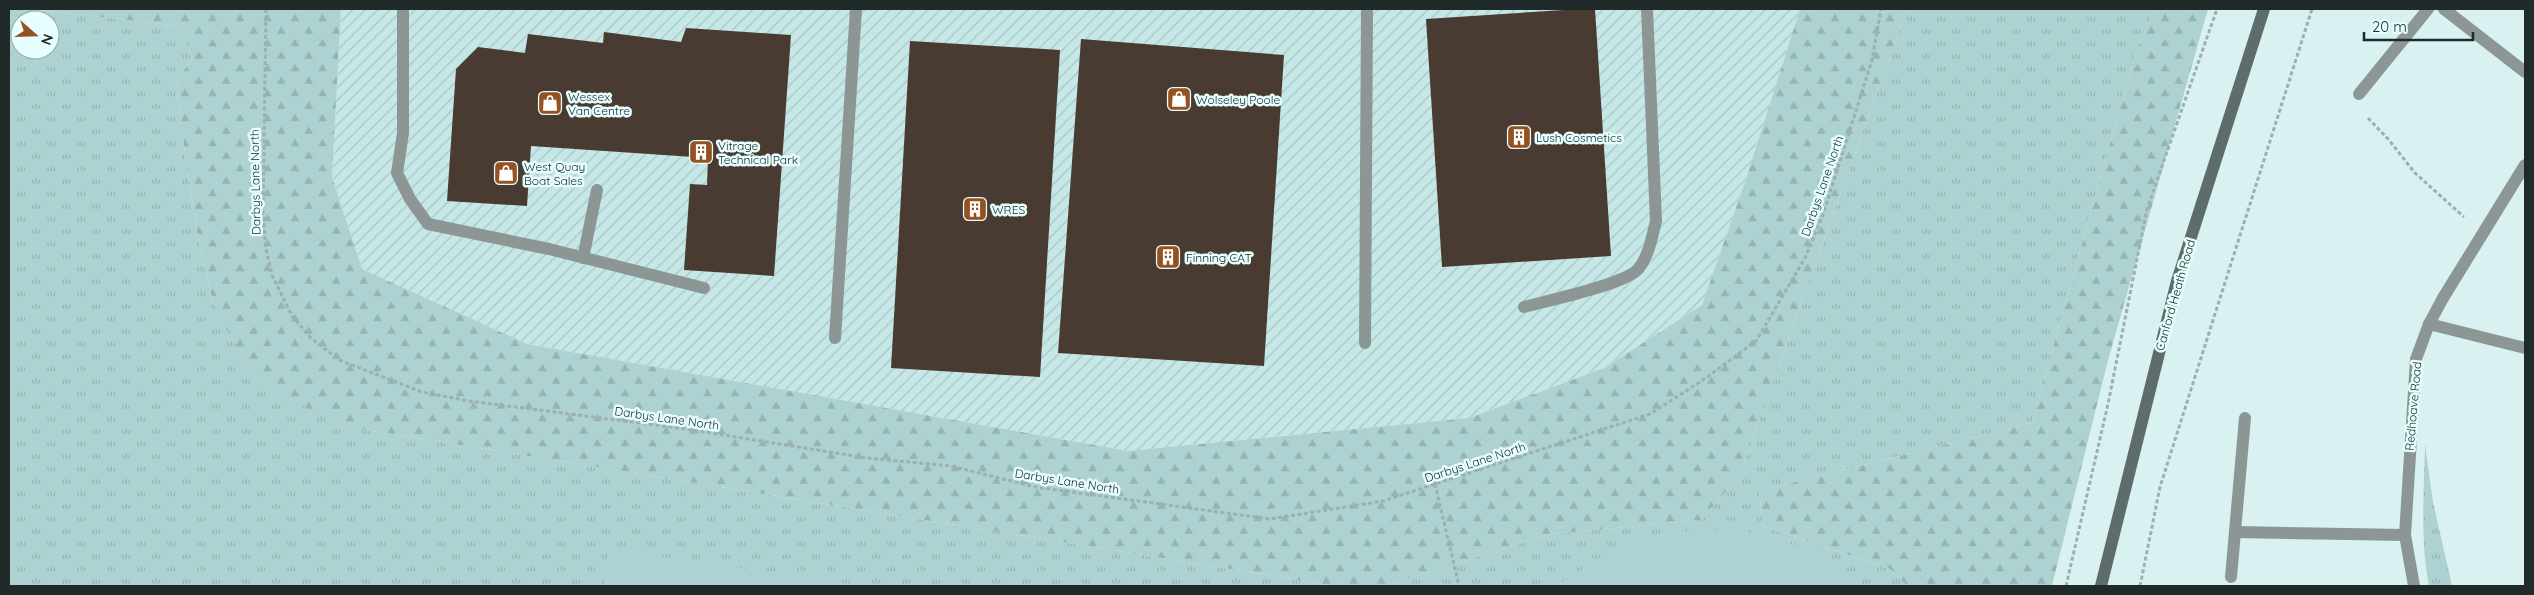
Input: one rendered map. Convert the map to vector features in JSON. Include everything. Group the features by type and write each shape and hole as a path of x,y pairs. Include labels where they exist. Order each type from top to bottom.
{"main road":[{"name":"Canford Heath Road","path":"2101,586 2177,281 2264,9"}],"street":[{"path":"404,9 403,133 397,173 410,199 428,224 583,258 704,288"},
{"path":"836,338 856,9"},
{"path":"1365,343 1366,9"},
{"path":"1524,307 1620,281 1639,270 1650,247 1656,221 1647,9"},
{"path":"2359,94 2428,9"},
{"path":"2444,9 2525,72"},
{"name":"Redhoave Road","path":"2414,586 2405,535 2416,359 2429,324 2525,165"},
{"path":"583,258 597,190"},
{"path":"2429,324 2525,348"},
{"path":"2231,577 2245,418"},
{"path":"2235,532 2405,535"}],"path":[{"name":"Darbys Lane North","path":"266,9 262,214 266,249 272,276 292,316 311,338 339,360 380,378 422,392 469,402 686,429 866,458 951,466 1035,487 1270,519 1383,501 1650,414 1703,380 1756,341 1805,258 1824,215 1872,60 1881,9"},
{"path":"2066,586 2108,404 2147,209 2217,9"},
{"path":"2140,586 2160,487 2312,9"},
{"path":"2359,94 2367,117 2390,140 2415,173 2482,235"},
{"path":"1435,484 1459,586"}],"shaded area":[{"path":"341,9 1800,9 1746,179 1702,305 1604,368 1469,418 1128,451 527,344 362,269 332,177"}],"green space":[{"path":"9,9 29,9 10,10 9,23"},
{"path":"29,9 341,9 332,177 362,269 527,344 1128,451 1469,418 1604,368 1702,305 1746,179 1800,9 1907,9 1739,476 1701,520 1551,534 1384,586 1335,586 367,430 283,399 241,357 213,302 198,237 181,126 177,80 192,59 181,26 60,12 60,10"},
{"path":"1907,9 2154,9 2134,58 2032,423 1759,491 1763,526 1890,569 1907,586 1384,586 1551,534 1701,520 1739,476"},
{"path":"2154,9 2208,9 2107,364 2052,586 1907,586 1890,569 1763,526 1759,491 2032,423 2134,58"},
{"path":"60,12 181,26 192,59 177,80 181,126 198,237 213,302 367,430 1335,586 9,586 9,23 10,60 60,60"},
{"path":"2425,444 2433,502 2452,586 2429,586 2424,551 2423,497"},
{"path":"1728,520 1749,523 1749,532 1801,547 1838,567 1865,586 1559,586 1597,560 1637,542 1680,532 1726,530"},
{"path":"609,549 864,586 604,586"}],"building":[{"name":"Lush Cosmetics","path":"1595,9 1611,256 1442,267 1426,19"},
{"name":"Vitrage Technical Park","path":"686,28 791,35 774,276 684,270 690,184 707,185 708,158 531,146 527,206 447,201 456,69 478,47 525,53 528,34 603,43 604,32 681,42"},
{"name":"Finning CAT","path":"1081,39 1284,55 1264,366 1058,353"},
{"name":"WRES","path":"910,41 1060,50 1040,377 891,368"}],"place":[{"name":"Wolseley Poole","path":"1179,99"},
{"name":"Wessex Van Centre","path":"550,103"},
{"name":"Lush Cosmetics","path":"1519,137"},
{"name":"Vitrage Technical Park","path":"701,152"},
{"name":"West Quay Boat Sales","path":"506,173"},
{"name":"WRES","path":"975,209"},
{"name":"Finning CAT","path":"1168,257"}]}
